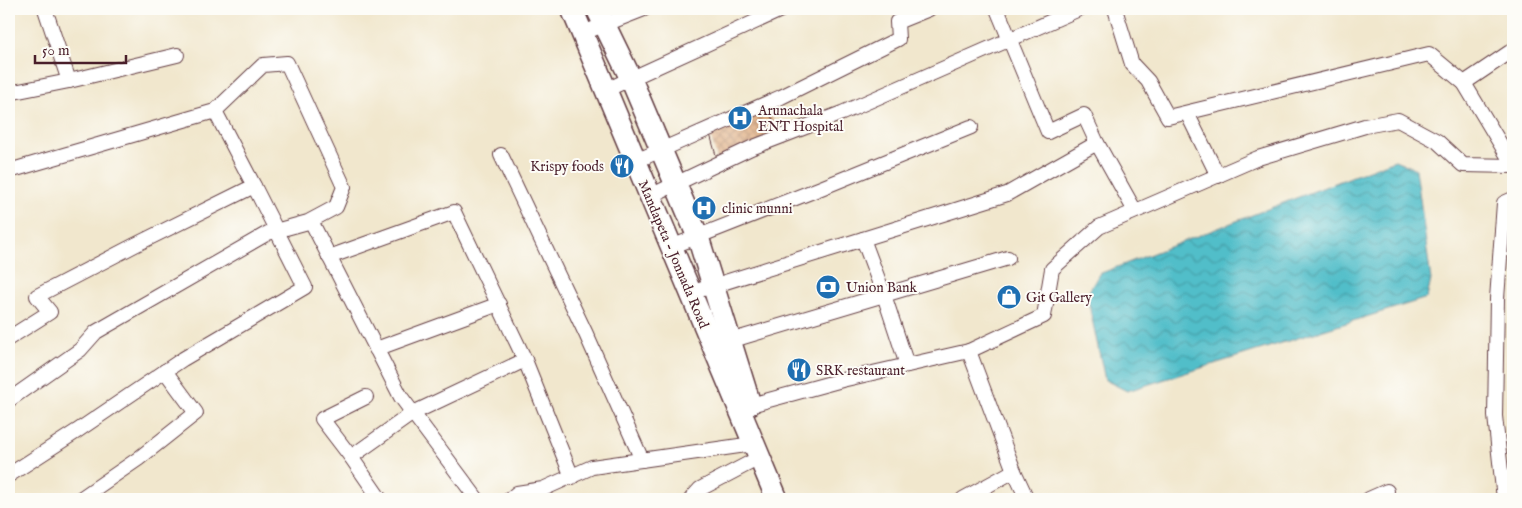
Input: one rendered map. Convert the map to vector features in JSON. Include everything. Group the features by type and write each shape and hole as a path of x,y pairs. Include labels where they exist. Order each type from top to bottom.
{"main road":[{"name":"Mandapeta - Jonnada Road","path":"572,9 690,293 721,343 744,406 756,451 777,499"},
{"path":"601,17 631,79 698,237 712,286 721,343"},
{"path":"744,406 787,499"}],"street":[{"path":"45,9 69,81"},
{"path":"583,33 601,17 644,9"},
{"path":"606,90 783,9"},
{"path":"636,161 781,97 898,39 897,22 929,9"},
{"path":"997,9 1048,132 1084,115 1097,143 1135,211"},
{"path":"650,196 751,148 842,113 1079,9"},
{"path":"1115,9 1132,64 1148,81 1168,117 1429,54 1464,83 1513,166"},
{"path":"1464,83 1513,50"},
{"path":"9,93 178,55"},
{"path":"9,171 215,111 263,65 287,63 344,187 336,207 311,220 268,233 96,332 80,350 9,400"},
{"path":"9,475 165,371 305,287 215,111"},
{"path":"1187,113 1218,176"},
{"path":"744,406 842,380 969,351 1044,316 1052,269 1099,227 1258,158 1366,126 1398,120 1437,141 1464,165 1513,166"},
{"path":"671,247 971,127"},
{"path":"690,293 1007,194 1097,143"},
{"path":"500,155 586,334 642,460"},
{"path":"9,338 50,312 37,296 254,186"},
{"path":"1504,499 1495,416 1497,299 1504,203 1513,199"},
{"path":"330,257 454,212 525,360 572,477"},
{"path":"311,220 401,397 477,499"},
{"path":"863,239 907,365"},
{"path":"721,343 1008,258"},
{"path":"376,349 499,304"},
{"path":"969,351 1014,471 1027,499"},
{"path":"351,457 412,413 525,360"},
{"path":"80,499 138,460 196,414 165,371"},
{"path":"366,397 322,419 380,499"},
{"path":"510,499 517,493 546,494 592,467 642,460 756,451"},
{"path":"690,499 700,489 756,451"},
{"path":"972,497 1014,471"},
{"path":"1369,499 1387,491"}],"water":[{"path":"1395,160 1416,169 1431,280 1427,298 1127,391 1105,380 1087,295 1099,274"}],"building":[{"path":"767,108 780,134 717,159 710,134"}],"place":[{"name":"Arunachala ENT Hospital","path":"740,118"},
{"name":"Krispy foods","path":"622,166"},
{"name":"clinic munni","path":"704,208"},
{"name":"Union Bank","path":"828,287"},
{"name":"Git Gallery","path":"1009,297"},
{"name":"SRK restaurant","path":"799,370"}]}
